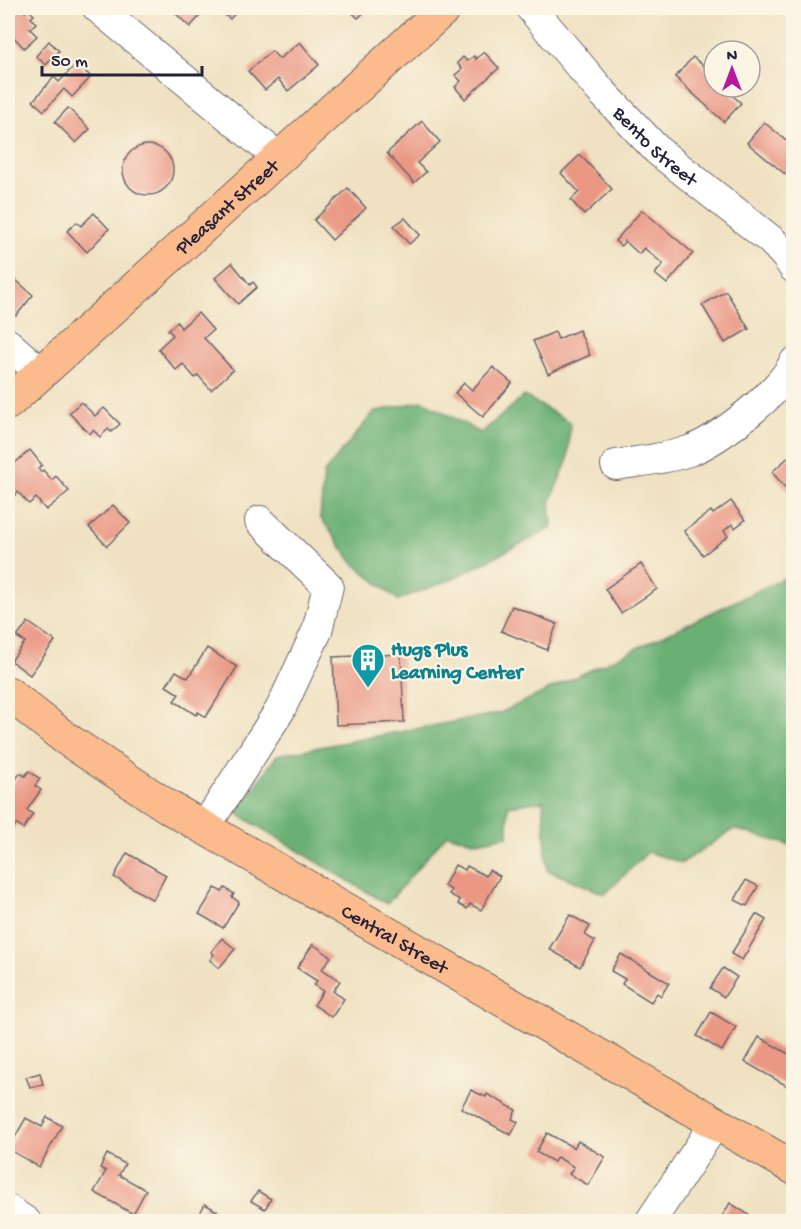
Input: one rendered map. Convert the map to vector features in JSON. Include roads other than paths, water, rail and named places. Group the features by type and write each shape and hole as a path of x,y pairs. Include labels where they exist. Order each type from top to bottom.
{"main road":[{"name":"Pleasant Street","path":"8,403 445,8"},
{"name":"Central Street","path":"8,693 65,738 170,808 794,1168"}],"street":[{"path":"98,8 279,158"},
{"name":"Bento Street","path":"531,8 600,90 658,152 772,241 794,268"},
{"path":"8,344 41,373"},
{"path":"616,465 676,455 705,444 780,384 794,363"},
{"path":"205,827 280,710 317,631 328,586 261,521"},
{"path":"650,1221 716,1122"},
{"path":"8,1210 26,1221"}],"place":[{"name":"Hugs Plus Learning Center","path":"368,689"}]}
